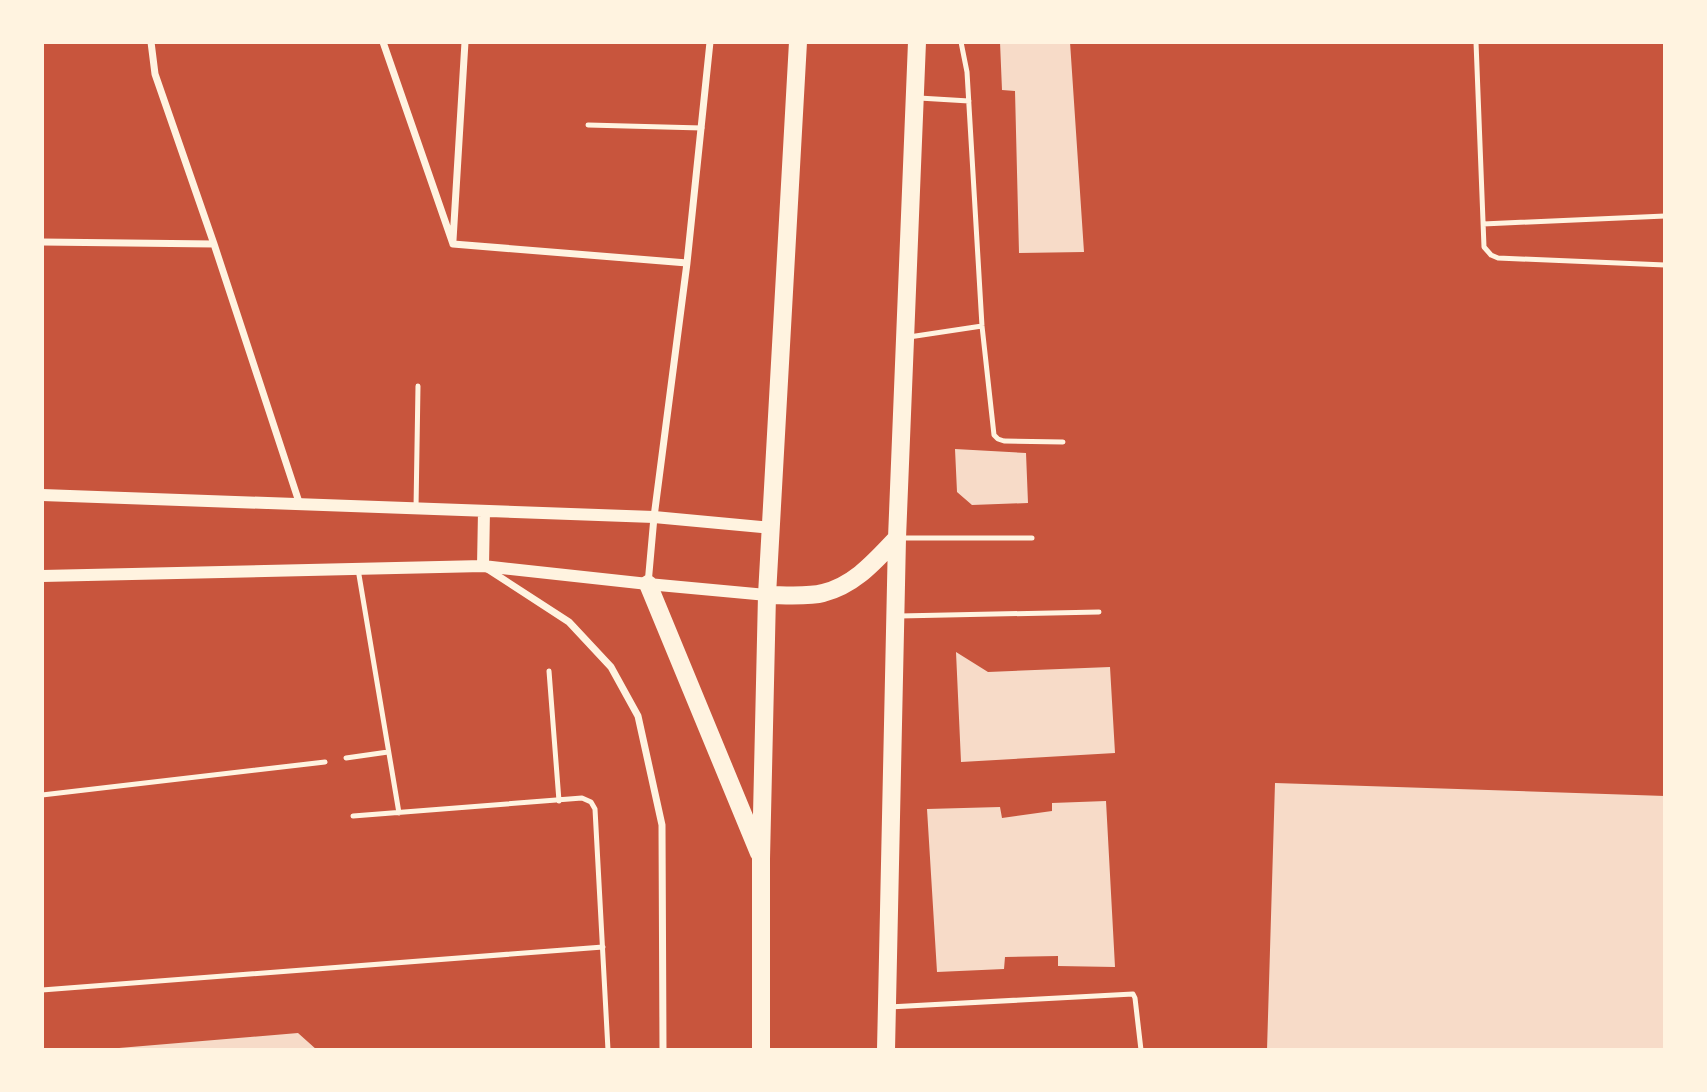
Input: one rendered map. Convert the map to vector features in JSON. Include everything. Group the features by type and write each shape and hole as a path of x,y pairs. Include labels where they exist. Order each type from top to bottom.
{"main road":[{"path":"761,1050 761,859 767,595 798,42"},
{"path":"886,1050 897,538 917,42"},
{"path":"767,595 821,594 848,583 868,569 897,538"},
{"path":"648,584 761,859"}],"street":[{"path":"151,42 155,74 300,505"},
{"path":"383,42 453,244"},
{"path":"453,244 465,42"},
{"path":"648,584 653,517 687,264 710,42"},
{"path":"42,242 214,244"},
{"path":"453,244 687,264"},
{"path":"42,495 653,517 771,528"},
{"path":"483,566 484,511"},
{"path":"483,566 569,622 611,667 638,716 662,825 663,1050"},
{"path":"42,576 483,566 767,595"}],"lane":[{"path":"961,42 967,72 982,326 994,435 1004,442 1063,442"},
{"path":"1476,42 1484,247 1498,258 1665,265"},
{"path":"915,98 969,102"},
{"path":"589,125 702,128"},
{"path":"1483,225 1665,216"},
{"path":"906,338 982,326"},
{"path":"416,508 418,386"},
{"path":"897,538 1032,538"},
{"path":"358,569 399,813"},
{"path":"896,616 1099,612"},
{"path":"549,671 559,801"},
{"path":"346,758 388,752"},
{"path":"42,795 326,762"},
{"path":"354,816 582,799 591,802 595,809 608,1050"},
{"path":"42,990 603,947"},
{"path":"887,1007 1133,994 1141,1050"}],"building":[{"path":"1000,42 1070,42 1084,252 1019,253 1015,91 1002,90"},
{"path":"955,449 1026,453 1028,503 972,505 957,492"},
{"path":"956,652 988,672 1110,667 1115,753 961,762"},
{"path":"1275,783 1665,796 1665,1050 1267,1050"},
{"path":"1106,801 1115,967 1058,966 1058,956 1005,957 1004,969 937,972 927,809 1000,807 1002,818 1052,811 1052,803"},
{"path":"298,1033 317,1050 119,1050 119,1048"}]}
